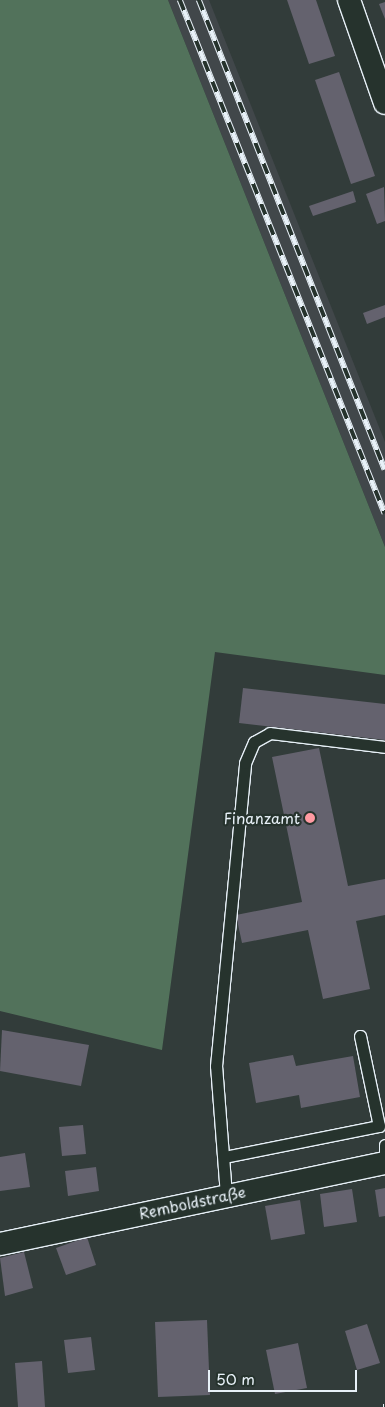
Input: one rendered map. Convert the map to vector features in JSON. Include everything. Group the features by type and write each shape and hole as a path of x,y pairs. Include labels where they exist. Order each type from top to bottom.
{"street":[{"path":"353,1 385,102"},
{"name":"Remboldstraße","path":"0,1244 226,1194 385,1163"}],"lane":[{"path":"226,1194 216,1066 246,763 254,742 270,734 385,747"},
{"path":"224,1158 382,1125 360,1036"},
{"path":"385,1145 385,1163"}],"shaded area":[{"path":"168,0 209,0 385,442 385,547"}],"green space":[{"path":"0,0 168,0 385,547 385,675 215,652 162,1050 0,1011"}],"building":[{"path":"287,0 316,0 335,56 309,64"},
{"path":"385,2 385,19 379,4"},
{"path":"339,72 375,176 351,184 315,80"},
{"path":"384,187 385,221 377,224 366,194"},
{"path":"353,191 356,202 313,216 309,206"},
{"path":"385,305 385,317 367,324 363,313"},
{"path":"243,688 385,704 385,740 239,723"},
{"name":"Finanzamt","path":"319,748 348,886 385,879 385,915 356,921 370,989 323,999 308,930 242,943 236,915 302,902 272,757"},
{"path":"2,1030 89,1045 81,1086 0,1071"},
{"path":"293,1055 296,1066 353,1056 360,1097 301,1108 299,1095 256,1103 249,1063"},
{"path":"83,1125 86,1154 62,1156 59,1127"},
{"path":"25,1153 30,1187 0,1191 0,1157"},
{"path":"96,1167 99,1191 68,1196 65,1171"},
{"path":"385,1188 385,1216 379,1217 375,1190"},
{"path":"352,1189 357,1222 324,1227 320,1194"},
{"path":"300,1200 305,1234 271,1240 265,1206"},
{"path":"87,1237 96,1265 66,1275 56,1248"},
{"path":"24,1252 33,1288 5,1296 0,1258"},
{"path":"207,1320 210,1395 158,1397 155,1322"},
{"path":"367,1324 380,1363 357,1370 345,1331"},
{"path":"91,1337 95,1370 68,1373 64,1340"},
{"path":"298,1343 307,1388 275,1394 266,1350"},
{"path":"42,1361 45,1407 18,1407 15,1363"}],"railway":[{"path":"180,0 385,514"},
{"path":"199,0 385,470"}],"place":[{"name":"Finanzamt","path":"310,818"}]}
